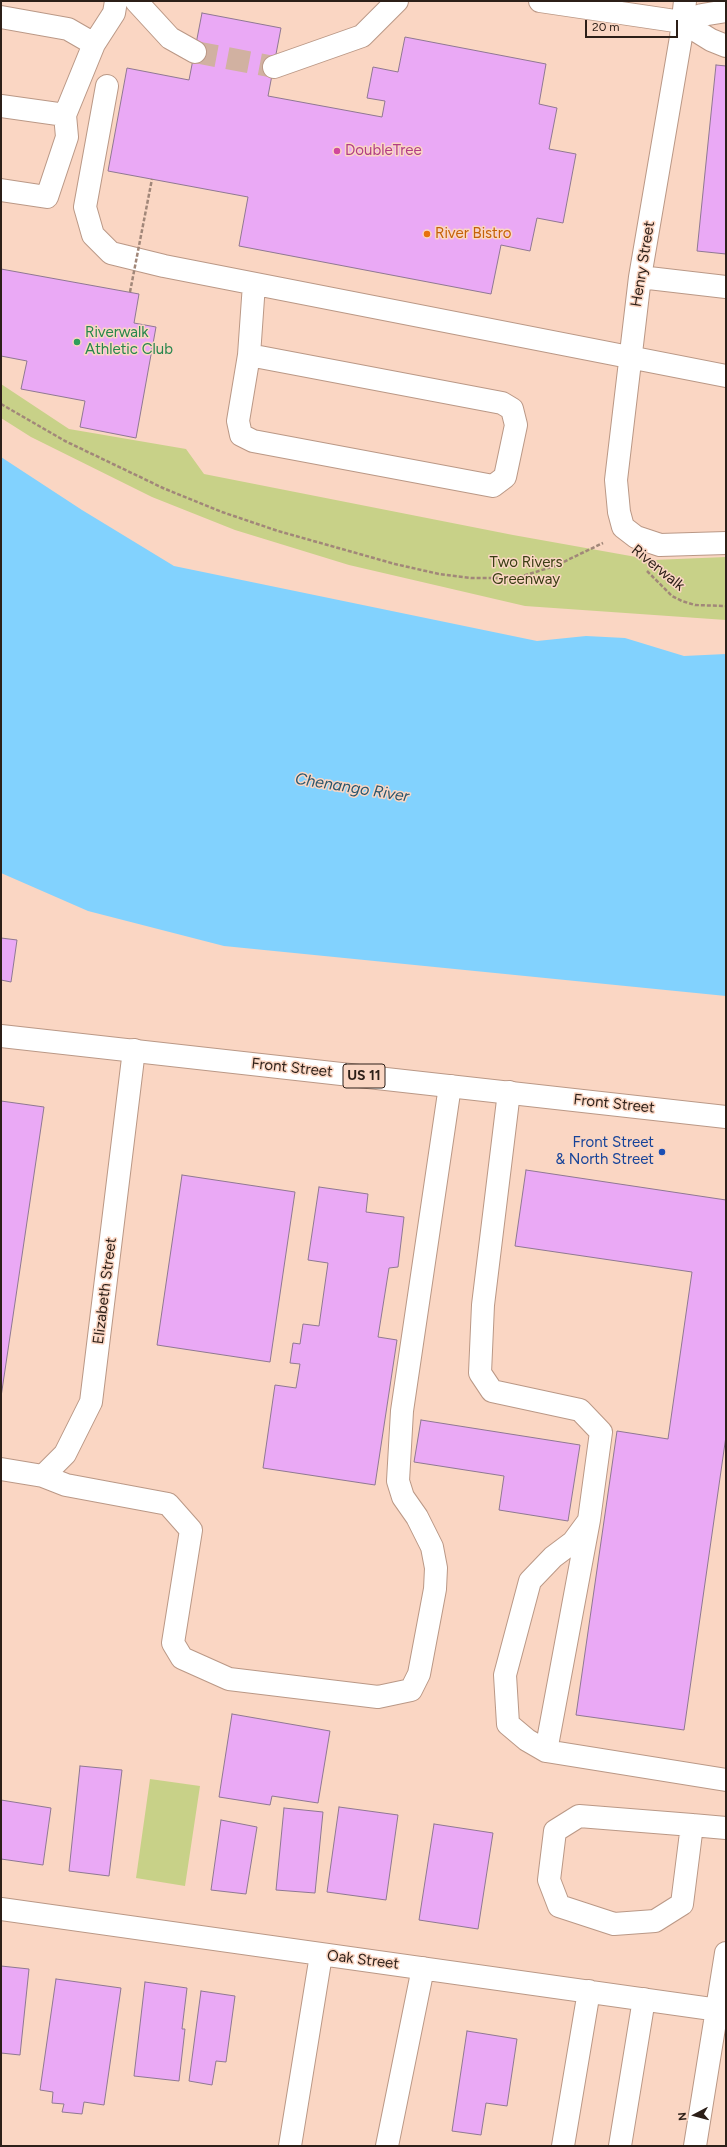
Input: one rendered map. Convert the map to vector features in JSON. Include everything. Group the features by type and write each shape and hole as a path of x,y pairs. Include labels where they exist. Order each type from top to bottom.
{"street":[{"path":"1,190 47,197 67,137 65,115 94,44 114,13 116,1"},
{"path":"136,1 170,38 195,52"},
{"path":"274,66 362,36 397,1"},
{"path":"540,1 684,12 702,15 726,11"},
{"path":"684,12 711,40 726,46"},
{"name":"Henry Street","path":"623,527 619,512 616,480 630,358 640,277 684,12"},
{"path":"1,17 68,29 94,44"},
{"path":"107,86 85,207 93,235 111,253 164,266 726,376"},
{"path":"1,106 65,115"},
{"path":"640,277 726,287"},
{"path":"249,355 502,403 512,409 516,425 505,477 493,486 253,441 241,435 238,421 249,355 254,284"},
{"path":"623,527 636,537 660,545 726,543"},
{"name":"Front Street","path":"1,1036 726,1116"},
{"name":"Elizabeth Street","path":"42,1476 65,1454 91,1402 134,1050"},
{"path":"1,1469 42,1476 66,1485 168,1504 191,1530 173,1643 182,1658 229,1679 378,1697 411,1690 419,1674 435,1589 436,1568 432,1547 417,1517 403,1497 398,1481 402,1411 450,1086"},
{"path":"508,1092 483,1305 480,1373 492,1391 580,1410 601,1432 589,1520 546,1750"},
{"path":"589,1520 573,1542 553,1557 530,1581 505,1675 508,1724 526,1740 546,1750 726,1780"},
{"path":"692,1825 682,1904 655,1922 614,1924 559,1906 549,1880 555,1832 579,1816 692,1825 726,1828"},
{"name":"Oak Street","path":"1,1909 722,2010"},
{"path":"695,2146 722,2010 726,1953"},
{"path":"290,2146 321,1955"},
{"path":"387,2146 423,1968"},
{"path":"563,2146 589,1991"},
{"path":"620,2146 644,1999"}],"path":[{"path":"130,292 152,179"},
{"path":"1,404 78,448 164,488 222,512 343,551 410,568 471,578 516,578 555,566 603,543 623,527"},
{"name":"Riverwalk","path":"603,543 609,546"},
{"name":"Riverwalk","path":"645,569 672,596 682,602 695,605 726,606"}],"green space":[{"name":"Two Rivers Greenway","path":"1,384 69,429 186,449 204,474 513,535 653,560 726,557 726,620 525,606 349,565 235,530 152,497 31,437 1,418"},
{"path":"150,1779 200,1786 185,1886 136,1878"}],"water":[{"name":"Chenango River","path":"1,457 82,510 174,566 537,641 586,636 625,638 684,656 726,654 726,996 224,946 88,911 1,873"}],"building":[{"name":"DoubleTree","path":"202,13 281,28 268,96 382,117 385,101 367,98 373,67 398,72 405,37 546,64 539,104 557,108 549,149 576,154 563,223 537,218 530,251 501,245 491,294 239,246 248,197 108,171 127,68 189,80"},
{"path":"716,65 726,66 726,254 697,251"},
{"name":"Riverwalk Athletic Club","path":"1,269 139,294 134,323 156,327 136,438 80,427 85,401 21,389 27,361 1,356"},
{"path":"1,938 17,940 11,982 1,980"},
{"path":"1,1101 44,1107 1,1397"},
{"path":"526,1170 726,1200 726,1436 684,1730 576,1715 617,1431 668,1439 692,1272 515,1246"},
{"path":"182,1175 295,1192 270,1362 157,1345"},
{"path":"319,1187 368,1194 366,1212 404,1217 398,1267 389,1268 378,1337 397,1340 375,1485 263,1468 275,1385 296,1388 300,1364 290,1363 293,1343 300,1344 303,1324 319,1326 328,1263 308,1260"},
{"path":"421,1420 580,1445 568,1521 499,1510 504,1476 414,1462"},
{"path":"232,1714 330,1731 318,1803 272,1796 270,1805 219,1797"},
{"path":"80,1766 122,1770 109,1876 69,1871"},
{"path":"1,1800 51,1808 43,1865 1,1859"},
{"path":"339,1807 398,1815 386,1900 327,1892"},
{"path":"284,1808 323,1812 315,1893 276,1890"},
{"path":"221,1820 257,1827 246,1894 211,1890"},
{"path":"434,1824 493,1833 478,1929 419,1920"},
{"path":"1,1966 29,1969 20,2055 1,2053"},
{"path":"56,1979 121,1988 104,2105 84,2102 82,2114 62,2112 64,2104 52,2103 53,2092 40,2090"},
{"path":"145,1982 187,1988 182,2029 185,2029 179,2081 134,2076"},
{"path":"201,1991 235,1996 226,2062 216,2061 212,2085 189,2081"},
{"path":"467,2031 517,2039 507,2106 486,2103 481,2135 452,2131"}],"tunnel":[{"path":"195,52 274,67"}],"place":[{"name":"DoubleTree","path":"337,151"},
{"name":"River Bistro","path":"427,234"},
{"name":"Riverwalk Athletic Club","path":"77,342"},
{"name":"Front Street & North Street","path":"662,1152"}]}
